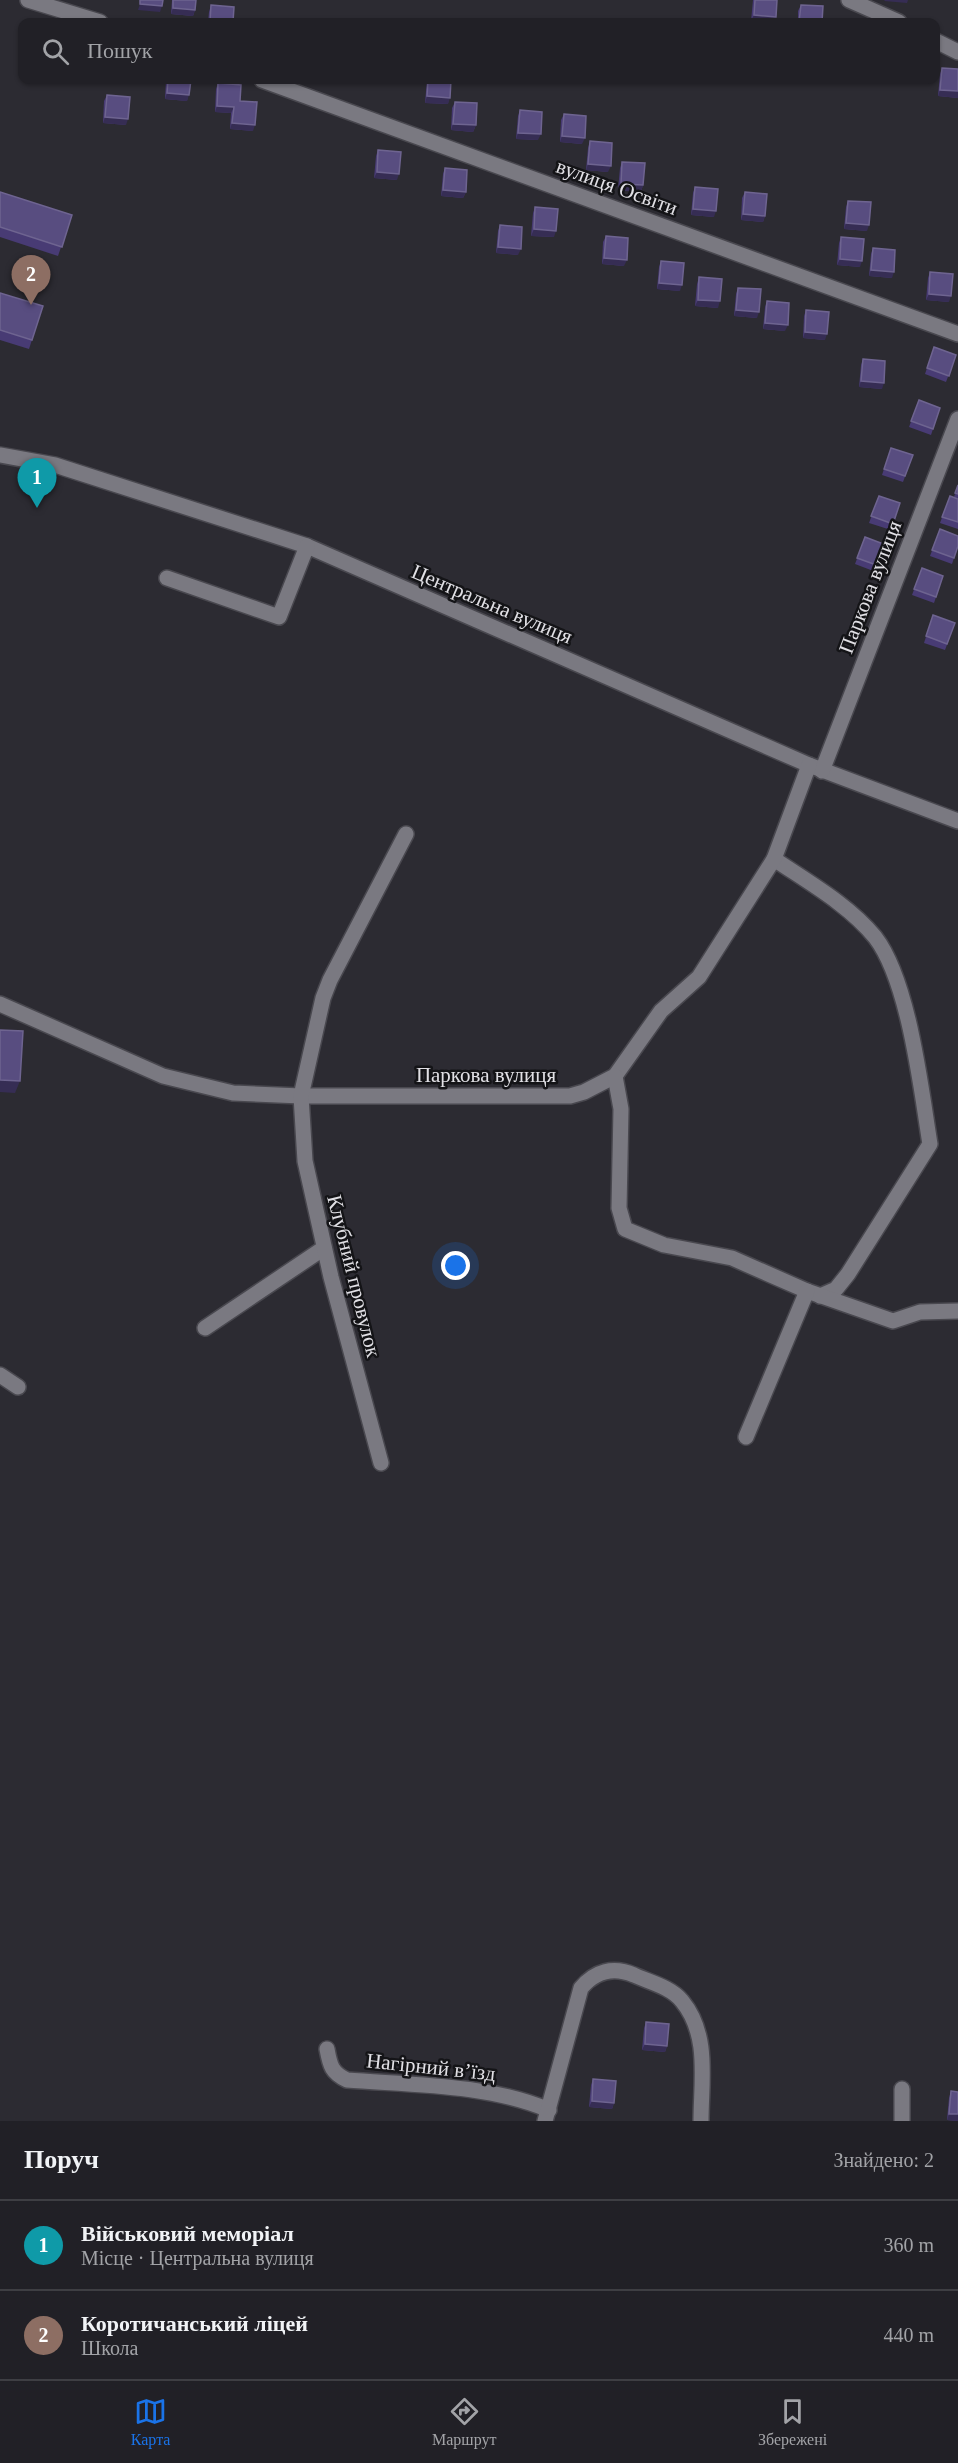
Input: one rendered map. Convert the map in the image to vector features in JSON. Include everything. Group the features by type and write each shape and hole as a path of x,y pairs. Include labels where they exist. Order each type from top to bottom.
{"street":[{"path":"28,0 87,18"},
{"path":"849,0 889,18"},
{"path":"940,43 958,52"},
{"name":"вулиця Освіти","path":"273,84 958,334"},
{"name":"Паркова вулиця","path":"0,1004 163,1076 233,1093 301,1096 570,1096 596,1087 615,1076 661,1011 699,976 774,859 815,768 958,419"},
{"name":"Центральна вулиця","path":"0,455 55,465 307,546 815,768 958,821"},
{"path":"167,578 279,617 307,546"},
{"name":"Клубний провулок","path":"381,1462 324,1248 305,1161 301,1096 323,998 330,980 406,834"},
{"path":"774,859 854,916 876,938 895,975 913,1042 930,1144 848,1274 836,1288 814,1293"},
{"path":"615,1076 621,1109 619,1208 625,1229 664,1245 732,1258 814,1293 893,1321 920,1312 958,1311"},
{"path":"205,1328 324,1248"},
{"path":"746,1437 814,1293"},
{"path":"0,1375 18,1388"},
{"path":"547,2116 580,1988 595,1975 614,1970 623,1971 670,1990 682,2001 700,2040 704,2073 701,2121"},
{"name":"Нагірний в’їзд","path":"327,2049 330,2067 337,2076 347,2080 486,2092 522,2099 547,2116"},
{"path":"902,2090 902,2121"}],"building":[{"path":"140,0 163,0 162,6 140,4"},
{"path":"173,0 196,0 195,10 173,8"},
{"path":"755,0 777,0 776,17 754,15"},
{"path":"211,5 234,7 233,18 210,18"},
{"path":"801,5 823,6 822,18 799,18"},
{"path":"942,68 958,69 958,91 940,90"},
{"path":"168,84 190,84 189,95 167,93"},
{"path":"218,84 241,85 240,101 257,102 255,125 232,123 234,107 217,106"},
{"path":"428,84 451,84 450,98 427,96"},
{"path":"107,95 130,97 128,119 105,117"},
{"path":"455,102 477,103 476,125 453,124"},
{"path":"520,110 542,112 541,134 518,133"},
{"path":"564,114 586,116 585,138 562,136"},
{"path":"590,141 612,143 611,166 588,164"},
{"path":"378,150 401,152 399,174 377,172"},
{"path":"622,162 645,163 643,185 621,184"},
{"path":"445,168 467,170 466,192 443,190"},
{"path":"695,187 718,189 716,211 693,209"},
{"path":"0,192 72,215 62,247 0,227"},
{"path":"745,192 767,194 765,216 743,214"},
{"path":"848,201 871,202 869,225 846,223"},
{"path":"535,207 558,209 556,231 534,229"},
{"path":"500,225 522,227 521,249 498,247"},
{"path":"606,236 628,238 627,260 604,258"},
{"path":"841,237 864,239 862,261 840,259"},
{"path":"873,248 895,250 894,272 871,270"},
{"path":"661,261 684,263 682,285 659,283"},
{"path":"930,272 953,274 951,296 929,294"},
{"path":"699,277 722,279 720,301 698,300"},
{"path":"738,288 761,289 759,312 736,310"},
{"path":"0,293 43,306 32,340 0,330"},
{"path":"767,301 789,303 788,325 765,323"},
{"path":"806,310 829,312 827,334 805,332"},
{"path":"934,347 956,355 949,376 927,368"},
{"path":"863,359 885,361 884,383 861,381"},
{"path":"919,400 940,408 933,429 911,421"},
{"path":"891,448 913,455 905,476 884,469"},
{"path":"879,496 900,503 893,524 871,516"},
{"path":"950,496 958,499 958,522 942,517"},
{"path":"940,529 958,536 954,558 932,550"},
{"path":"865,537 886,545 879,566 857,558"},
{"path":"922,568 943,576 936,597 914,589"},
{"path":"933,615 955,623 947,644 926,636"},
{"path":"0,1030 23,1031 20,1081 0,1080"},
{"path":"646,2022 669,2024 667,2046 645,2044"},
{"path":"593,2079 616,2081 614,2103 592,2101"},
{"path":"951,2091 958,2092 958,2114 949,2114"}],"place":[{"name":"Коротичанський ліцей","path":"31,305"},
{"name":"Військовий меморіал","path":"37,508"}]}
